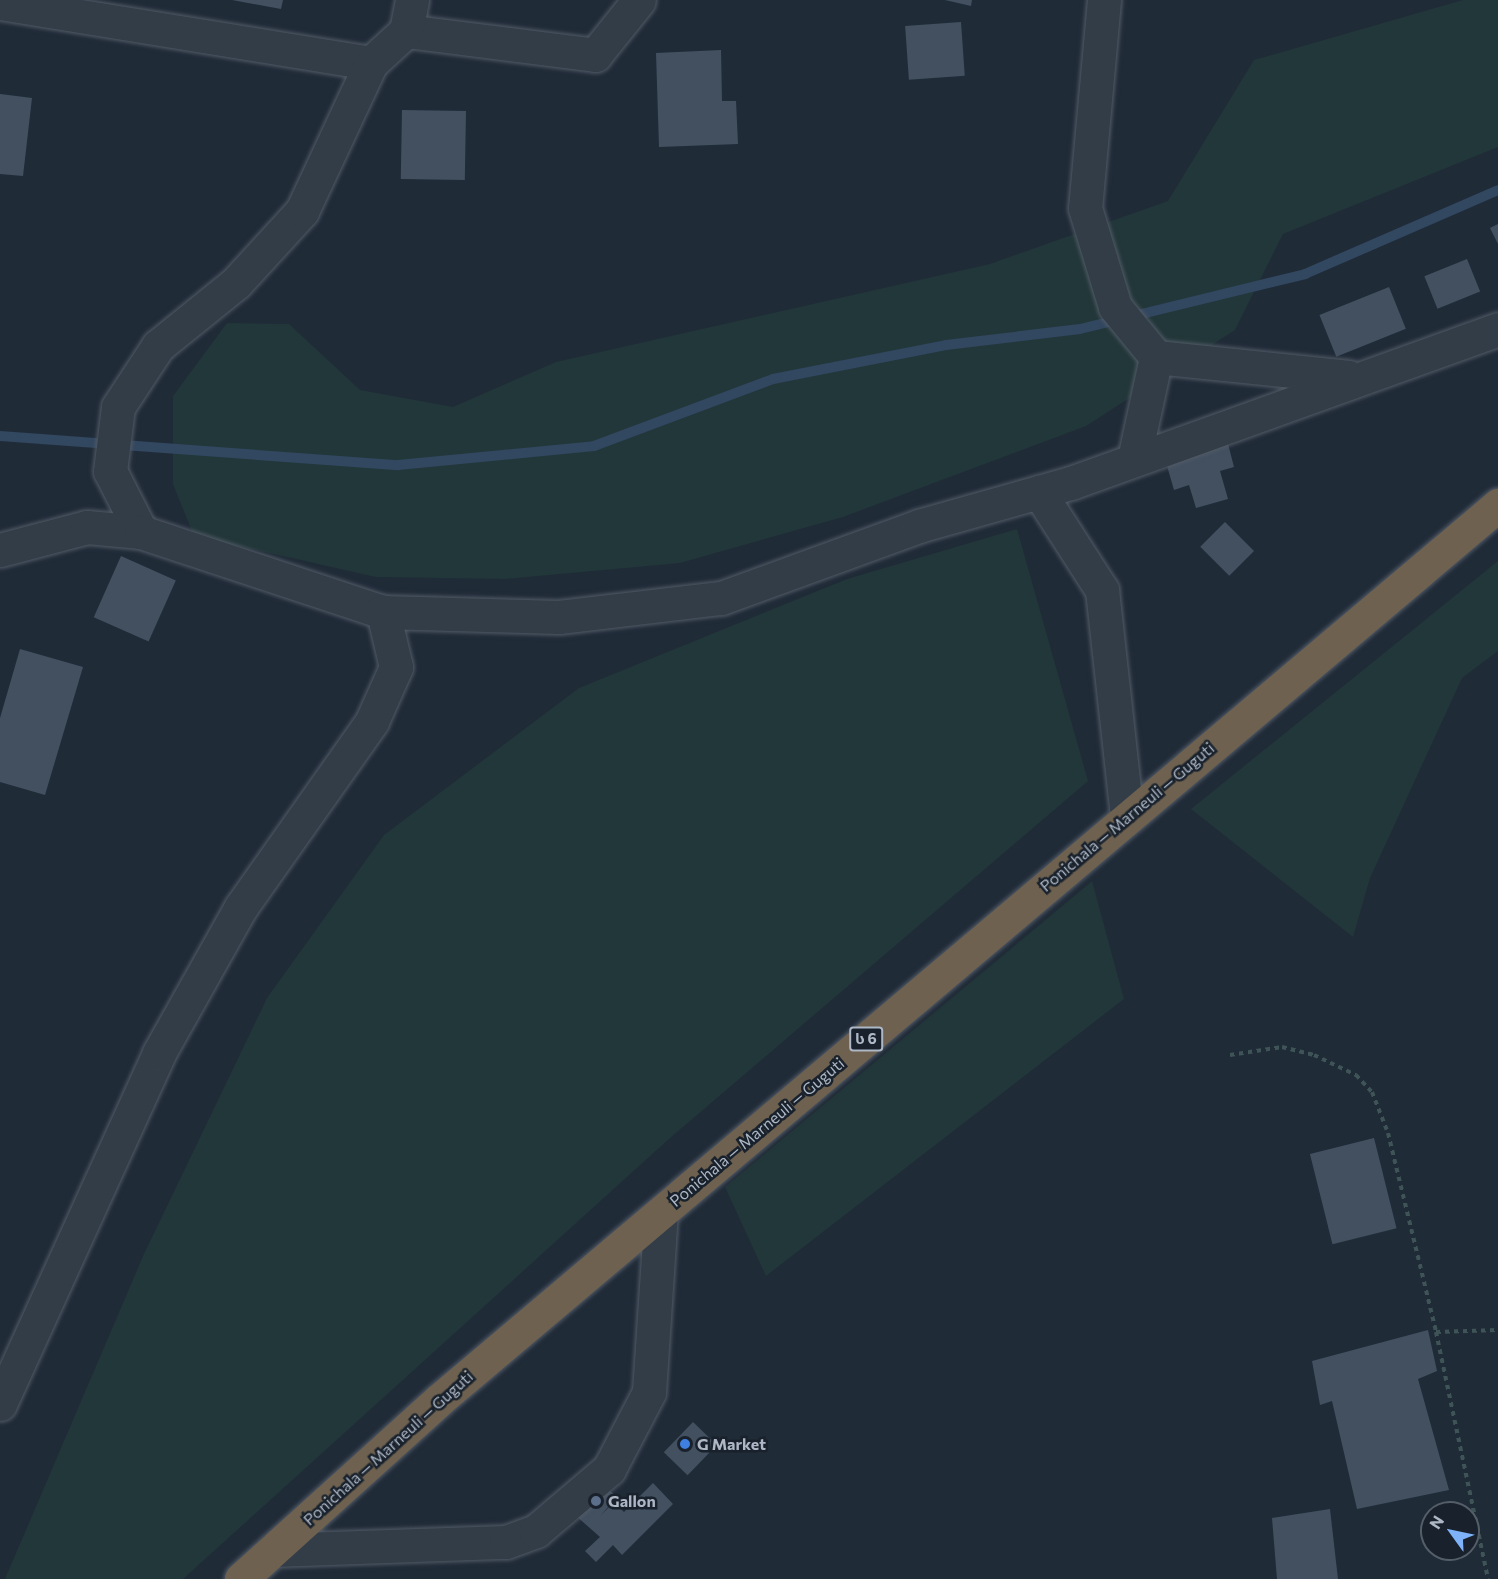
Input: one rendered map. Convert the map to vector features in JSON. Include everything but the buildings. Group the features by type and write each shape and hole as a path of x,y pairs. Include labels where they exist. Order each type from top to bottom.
{"highway":[{"name":"Ponichala — Marneuli — Guguti","path":"241,1579 439,1400 1498,505"}],"street":[{"path":"141,532 110,471 118,407 158,346 236,283 302,211 371,63 409,15 595,55 639,0"},
{"path":"1104,0 1085,208 1115,307 1156,357 1308,377 1372,377"},
{"path":"0,3 371,63"},
{"path":"0,550 87,527 141,532 383,612 559,617 721,598 919,526 1039,492 1372,377 1498,328"},
{"path":"1134,459 1156,357"},
{"path":"1039,492 1102,590 1127,817"},
{"path":"0,1404 159,1053 240,907 372,721 396,667 383,612"},
{"path":"273,1550 506,1542 536,1531 609,1469 649,1392 661,1213"}],"path":[{"path":"1230,1055 1282,1047 1314,1055 1356,1075 1372,1092 1388,1133 1436,1332 1488,1579"},
{"path":"1436,1332 1498,1330"}],"green space":[{"path":"1463,0 1498,0 1498,147 1283,234 1235,330 1086,426 843,517 680,563 504,579 376,577 194,536 173,484 173,396 227,323 289,324 360,390 453,407 556,362 990,264 1168,201 1254,60"},
{"path":"1017,529 1088,781 670,1138 183,1579 5,1579 144,1254 267,998 384,835 579,688 847,579"},
{"path":"1498,561 1498,651 1462,678 1370,878 1353,937 1191,809"},
{"path":"1092,881 1124,999 766,1276 725,1187"}],"waterway":[{"path":"0,436 398,465 594,446 773,379 946,345 1080,329 1305,274 1498,190"}],"place":[{"name":"G Market","path":"685,1444"},
{"name":"Gallon","path":"596,1501"}]}
